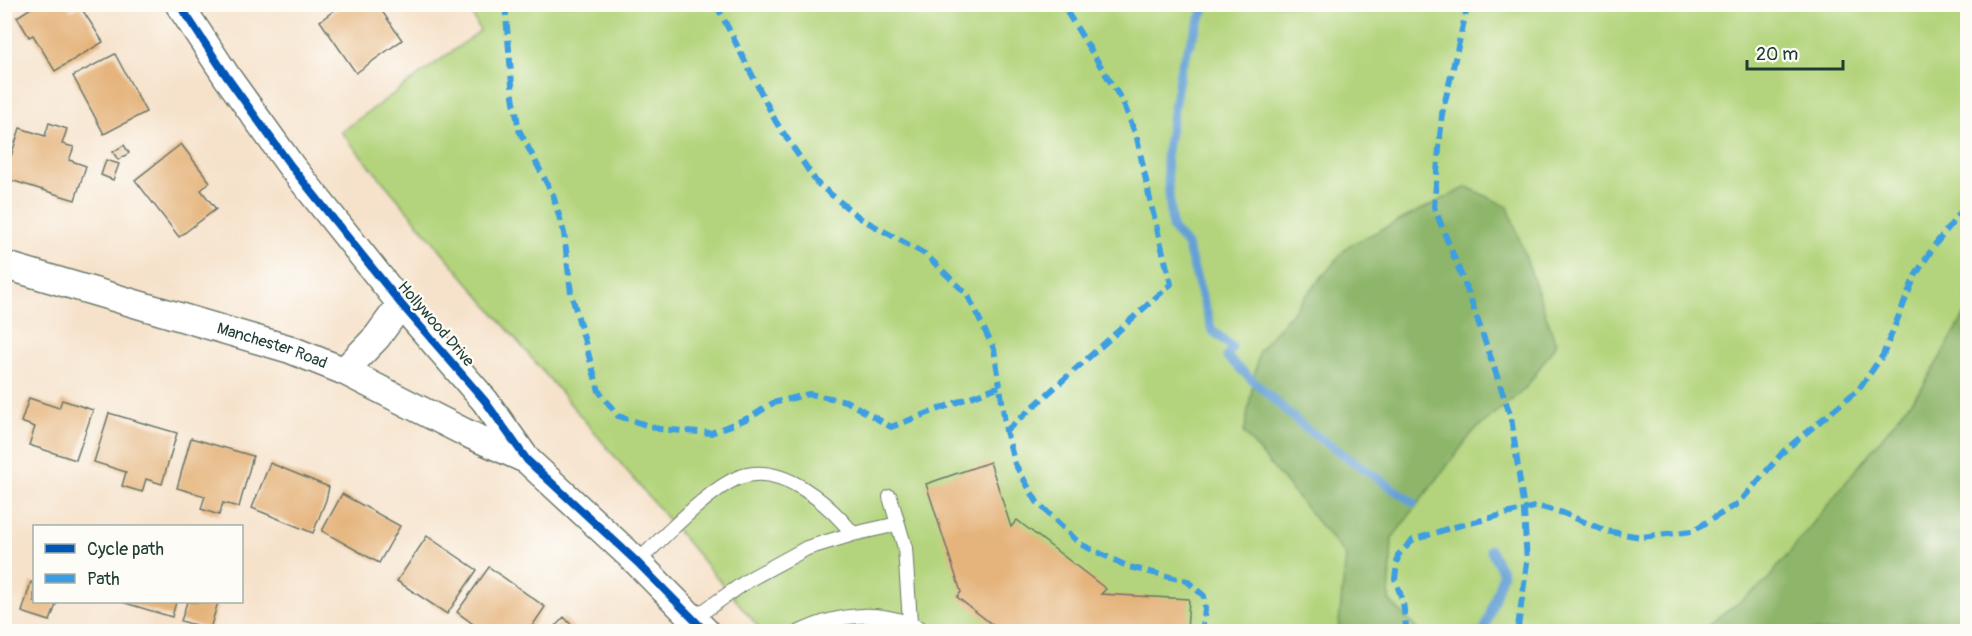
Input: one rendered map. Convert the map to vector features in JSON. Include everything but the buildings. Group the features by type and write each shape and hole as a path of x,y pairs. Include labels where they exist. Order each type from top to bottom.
{"street":[{"name":"Hollywood Drive","path":"179,4 227,77 291,166 400,304 485,401 528,460 638,562 700,625"},
{"name":"Manchester Road","path":"4,265 289,350 344,371 464,432 528,460"},
{"path":"344,371 377,337 400,304"}],"lane":[{"path":"638,562 718,489 740,477 758,473 777,476 811,493 837,514 853,534"},
{"path":"890,497 905,548 910,622"},
{"path":"700,625 750,579 807,548 853,534 898,524"},
{"path":"800,632 811,626 850,615 871,615 910,622 926,632"}],"green space":[{"path":"468,5 1967,5 1967,494 1828,631 762,631 341,132 480,31"},
{"path":"1467,187 1508,207 1556,344 1526,388 1473,432 1392,538 1389,600 1419,631 1338,631 1346,556 1244,433 1259,351 1348,246"},
{"path":"1967,311 1967,631 1700,631 1765,583 1924,385"}],"waterway":[{"path":"1206,4 1181,66 1166,157 1172,228 1187,245 1212,330 1232,347 1227,357 1305,428 1414,503"},
{"path":"1484,632 1503,573 1490,549"}],"marked path":[{"path":"505,4 513,96 519,130 553,195 564,233 571,293 599,391 618,416 659,429 711,433 751,417 773,403 809,394 846,401 891,427 1000,386 1006,431 1015,464 1037,502 1080,544 1129,567 1187,581 1204,596 1202,632"},
{"path":"716,4 776,122 817,183 860,218 925,254 967,294 994,349 1000,386"},
{"path":"1006,431 1171,284 1137,138 1123,102 1062,4"},
{"path":"1468,4 1442,114 1434,207 1468,292 1511,417 1524,511 1527,563 1516,632"},
{"path":"1402,632 1406,627 1403,602 1395,579 1398,555 1413,540 1450,528 1538,506 1563,513 1606,531 1641,537 1692,531 1739,503 1784,451 1859,389 1883,355 1915,276 1934,246 1968,203"}],"cycle path":[{"path":"179,4 227,77 291,166 401,304 485,401 527,460 637,562 706,632"}]}
